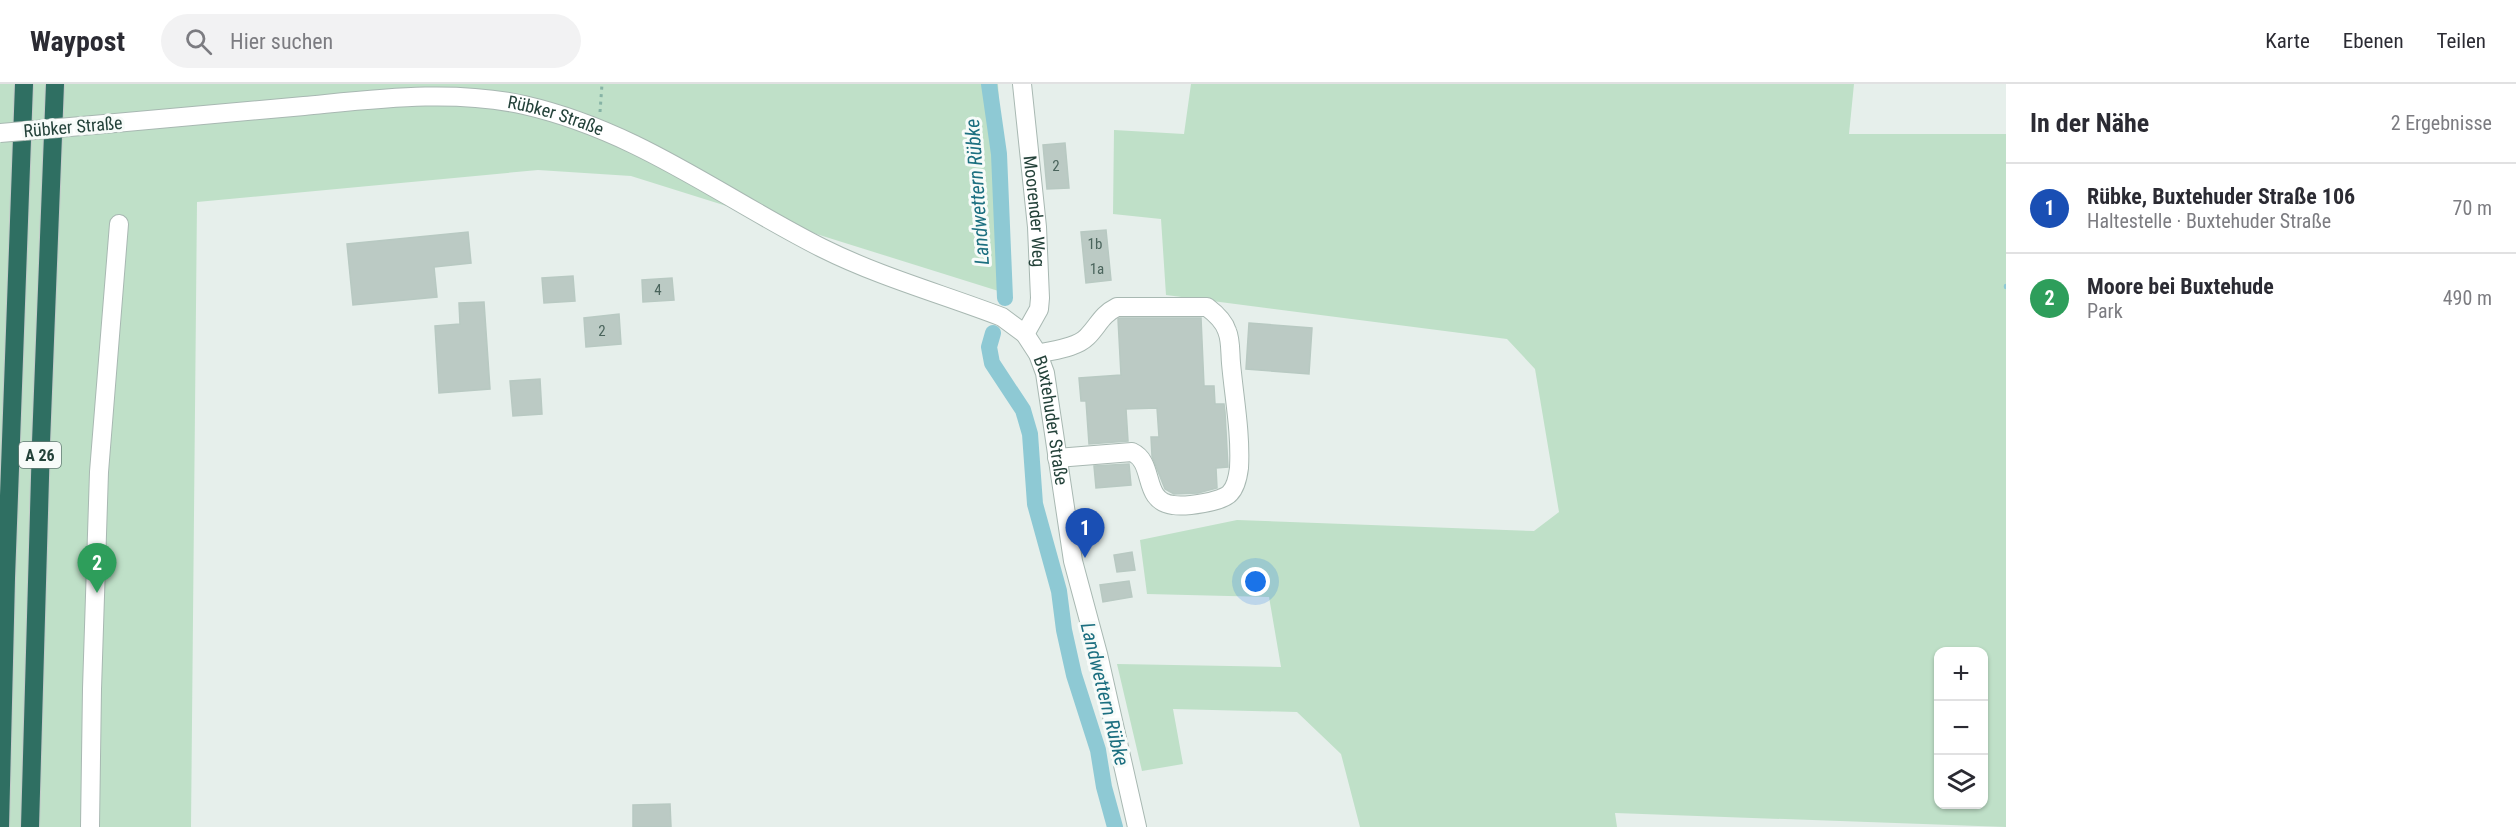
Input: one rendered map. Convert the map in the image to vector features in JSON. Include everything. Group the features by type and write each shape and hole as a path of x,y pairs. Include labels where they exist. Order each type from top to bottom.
{"highway":[{"name":"A 26","path":"0,827 6,578 24,84"},
{"name":"A 26","path":"30,827 39,479 55,84"}],"street":[{"name":"Moorender Weg","path":"1022,84 1037,226 1041,298 1034,322 1025,333"},
{"name":"Rübker Straße","path":"0,133 373,100 457,97 523,105 596,126 673,163 781,227 825,250 930,292"},
{"path":"90,827 99,472 119,224"},
{"name":"Buxtehuder Straße","path":"930,292 1002,317 1025,333 1038,354 1045,373 1073,561 1098,654 1137,827"},
{"path":"1038,354 1073,345 1086,339 1105,313 1117,307 1207,307 1217,315 1227,331 1239,468 1235,485 1229,495 1214,501 1172,505 1160,500 1149,486 1146,466 1141,456 1132,452 1057,458"}],"path":[{"path":"596,126 601,108 602,84"}],"green space":[{"path":"0,84 998,84 1008,294 631,176 538,170 197,202 191,827 0,827"},
{"path":"1191,84 1854,84 1849,134 2006,134 2006,827 1615,813 1617,827 1360,827 1341,754 1297,712 1173,709 1183,764 1142,771 1117,664 1281,667 1269,597 1147,594 1140,540 1237,520 1534,531 1559,512 1535,369 1507,339 1166,295 1161,219 1113,214 1114,130 1184,134"}],"building":[{"path":"1065,143 1069,188 1047,189 1043,145"},
{"path":"1106,230 1111,280 1086,283 1081,232"},
{"path":"468,232 471,263 434,267 437,297 353,305 347,244"},
{"path":"573,276 575,301 544,303 542,278"},
{"path":"672,278 674,300 643,302 642,280"},
{"path":"484,302 490,389 439,393 435,326 460,324 459,303"},
{"path":"619,314 621,344 586,347 584,318"},
{"path":"1201,318 1204,386 1214,386 1215,404 1224,404 1225,412 1228,467 1216,468 1217,488 1198,493 1174,494 1165,489 1152,456 1151,437 1159,437 1157,408 1126,409 1128,441 1089,444 1086,401 1081,401 1079,378 1121,375 1118,319"},
{"path":"1249,323 1312,328 1309,374 1246,369"},
{"path":"540,379 542,414 513,416 510,381"},
{"path":"1129,464 1131,485 1096,488 1094,466"},
{"path":"1132,552 1135,570 1117,572 1114,555"},
{"path":"1129,581 1132,597 1103,602 1100,585"},
{"path":"670,804 671,827 633,827 633,805"}],"waterway":[{"name":"Landwettern Rübke","path":"989,84 999,154 1005,298"},
{"name":"Landwettern Rübke","path":"993,333 989,347 992,363 1023,410 1030,434 1035,504 1059,591 1064,630 1074,675 1098,750 1104,787 1115,827"}],"place":[{"name":"Rübke, Buxtehuder Straße 106","path":"1085,558"},
{"name":"Moore bei Buxtehude","path":"97,593"}]}
